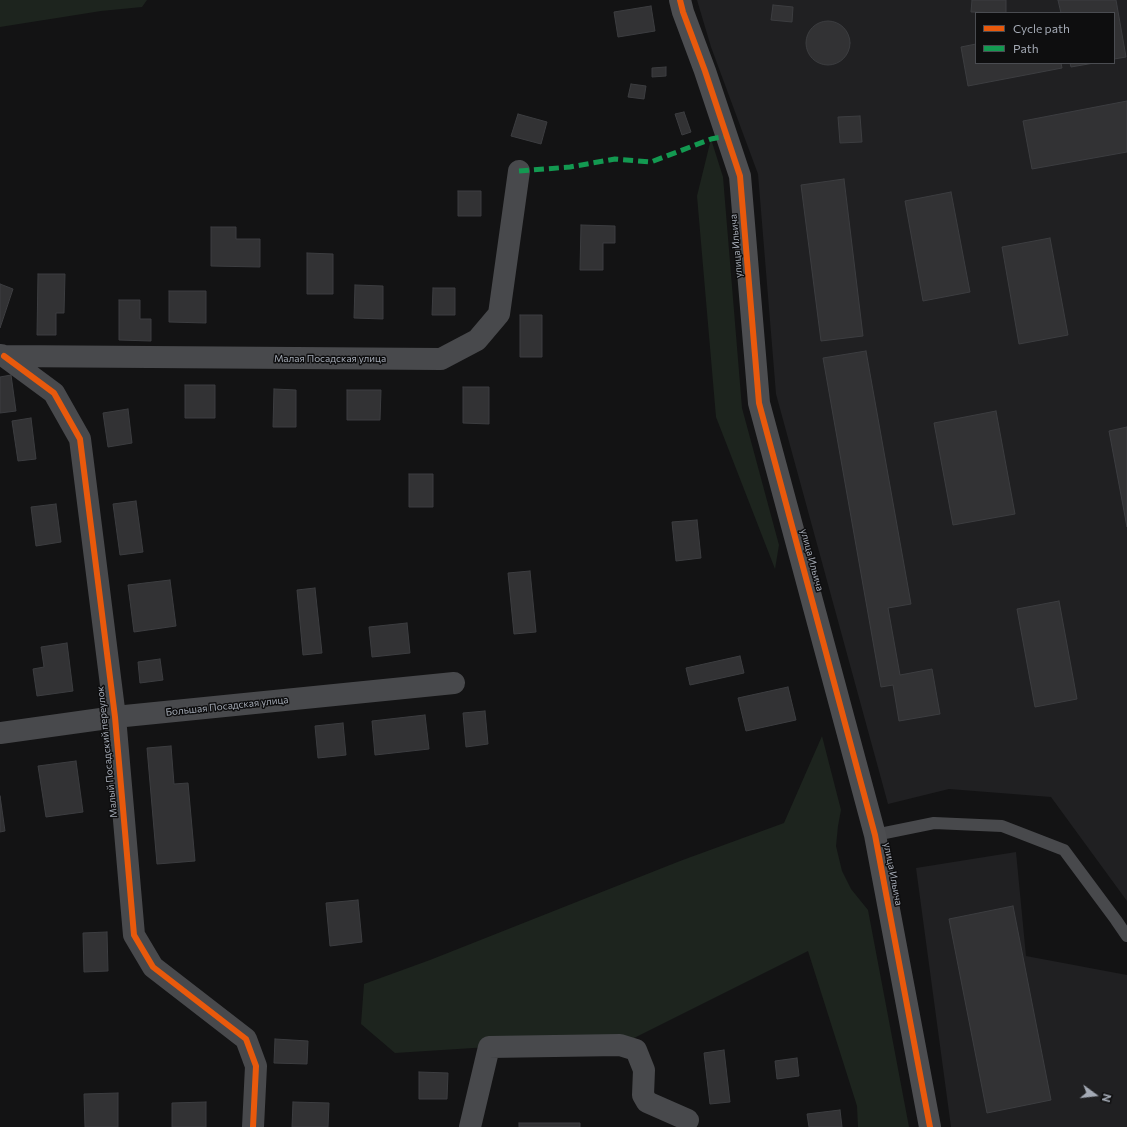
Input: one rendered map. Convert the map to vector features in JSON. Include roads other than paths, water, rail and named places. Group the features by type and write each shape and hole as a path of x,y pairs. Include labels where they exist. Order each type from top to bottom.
{"street":[{"name":"улица Ильича","path":"680,0 740,176 760,403 875,835 930,1127"},
{"name":"Малая Посадская улица","path":"2,355 441,360 477,340 499,314 519,170"},
{"name":"Малый Посадский переулок","path":"2,355 54,393 80,439 115,717 134,935 153,967 246,1039 256,1066 253,1127"},
{"name":"Большая Посадская улица","path":"0,733 115,717 454,683"},
{"path":"470,1127 489,1047 620,1045 636,1050 644,1070 643,1095 647,1102 688,1120"}],"lane":[{"path":"875,835 934,823 1002,826 1064,850 1127,936"}]}
